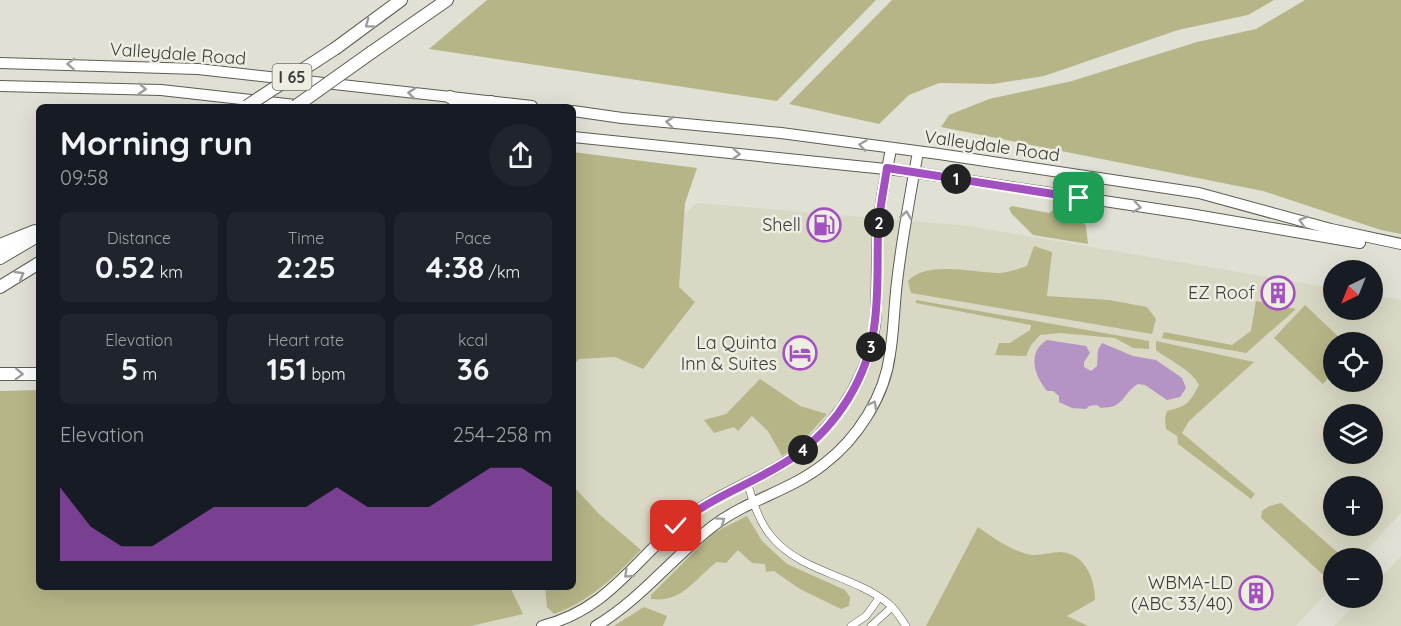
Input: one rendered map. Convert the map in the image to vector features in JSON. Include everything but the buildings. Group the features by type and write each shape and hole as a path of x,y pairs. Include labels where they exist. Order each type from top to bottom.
{"highway":[{"name":"I 65","path":"250,104 336,48 401,0"},
{"name":"I 65","path":"307,103 372,52 447,0"},
{"path":"450,97 462,104"},
{"path":"0,245 36,231"},
{"path":"0,258 36,237"},
{"path":"0,287 36,265"},
{"path":"0,374 36,374"}],"main road":[{"name":"Valleydale Road","path":"0,63 198,69 450,97 486,104"},
{"name":"Valleydale Road","path":"0,86 160,90 307,103"},
{"name":"Valleydale Road","path":"576,111 781,133 1199,193 1331,229 1401,244"},
{"name":"Valleydale Road","path":"576,137 887,168 1401,249"},
{"path":"542,626 588,608 611,590 686,518 714,499 787,461 820,435 842,409 861,376 872,344 875,326 878,231 891,149"},
{"path":"596,626 639,596 714,525 734,512 802,480 832,458 855,433 878,396 890,356 903,232 918,152"}],"street":[{"path":"747,482 753,503 767,531 790,553 805,563 863,588 879,598 892,607 906,626"},
{"path":"851,626 866,616 879,598"},
{"path":"871,626 892,607"}],"shaded area":[{"path":"487,0 876,0 777,101 429,49"},
{"path":"892,0 1274,0 1248,15 1178,30 1044,76 993,84 939,83 909,95 879,124 789,104"},
{"path":"1305,0 1401,0 1401,234 1381,230 1263,191 941,127 949,115 989,99 1072,81 1197,42 1256,29"},
{"path":"576,152 697,168 685,203 679,287 695,302 643,369 615,357 579,359 576,362"},
{"path":"1063,202 1079,208 1079,216 1086,226 1088,244 1033,235 1011,213 1009,208 1012,206 1049,213"},
{"path":"697,203 968,226 1323,286 1323,320 1383,320 1383,297 1401,300 1401,513 1383,532 1383,476 1323,476 1323,536 1380,536 1368,548 1323,548 1323,597 1296,626 0,626 0,516 36,581 36,590 576,590 576,311"},
{"path":"1034,246 1052,252 1047,296 1109,300 1147,307 1156,319 1152,334 911,293 908,281 927,271 951,269 999,273 1027,266"},
{"path":"916,300 1149,341 1149,349 1133,348 1115,338 1060,333 1040,335 1031,345 1026,356 995,355 999,343 1010,343 1030,330 1031,325 916,303"},
{"path":"1256,301 1296,309 1246,353 1162,338 1164,332 1232,345 1251,331"},
{"path":"1305,305 1333,332 1323,332 1323,384 1274,338"},
{"path":"1047,340 1086,346 1090,353 1084,362 1084,367 1091,371 1097,366 1098,350 1102,343 1133,356 1156,360 1182,378 1186,388 1180,397 1167,400 1145,385 1138,384 1114,406 1101,408 1097,405 1086,409 1072,408 1059,402 1059,396 1053,391 1047,391 1036,372 1036,351"},
{"path":"1156,341 1254,362 1189,421 1182,433 1255,494 1251,499 1178,444 1177,436 1166,429 1167,411 1187,403 1199,385 1186,370 1156,350"},
{"path":"760,379 800,406 827,414 803,441 782,456 768,431 752,416 738,431 734,427 714,433 704,420 726,414"},
{"path":"36,390 36,590 511,590 523,614 471,626 0,626 0,391"},
{"path":"576,489 599,514 641,550 611,579 579,603 554,614 547,607 545,590 576,590"},
{"path":"1281,503 1333,548 1323,548 1323,575 1261,518 1262,511 1269,506"},
{"path":"747,516 762,541 787,564 845,590 850,597 849,606 841,609 800,589 774,571 766,572 765,564 752,563 738,550 726,563 717,562 680,594 662,599 651,599 651,595 713,533"},
{"path":"978,527 1001,543 1020,552 1035,555 1069,553 1082,562 1091,576 1095,600 1067,616 1088,626 926,626"},
{"path":"1401,556 1401,626 1334,626 1351,608 1383,608 1383,575"},
{"path":"644,607 667,616 663,626 614,626"}],"place":[{"name":"Shell","path":"824,225"},
{"name":"EZ Roof","path":"1278,293"},
{"name":"La Quinta Inn & Suites","path":"800,353"},
{"name":"WBMA-LD (ABC 33/40)","path":"1256,593"}],"route":[{"path":"676,526 714,499 776,468 806,448 835,418 854,389 868,357 875,326 878,231 887,168 1079,198"}]}
